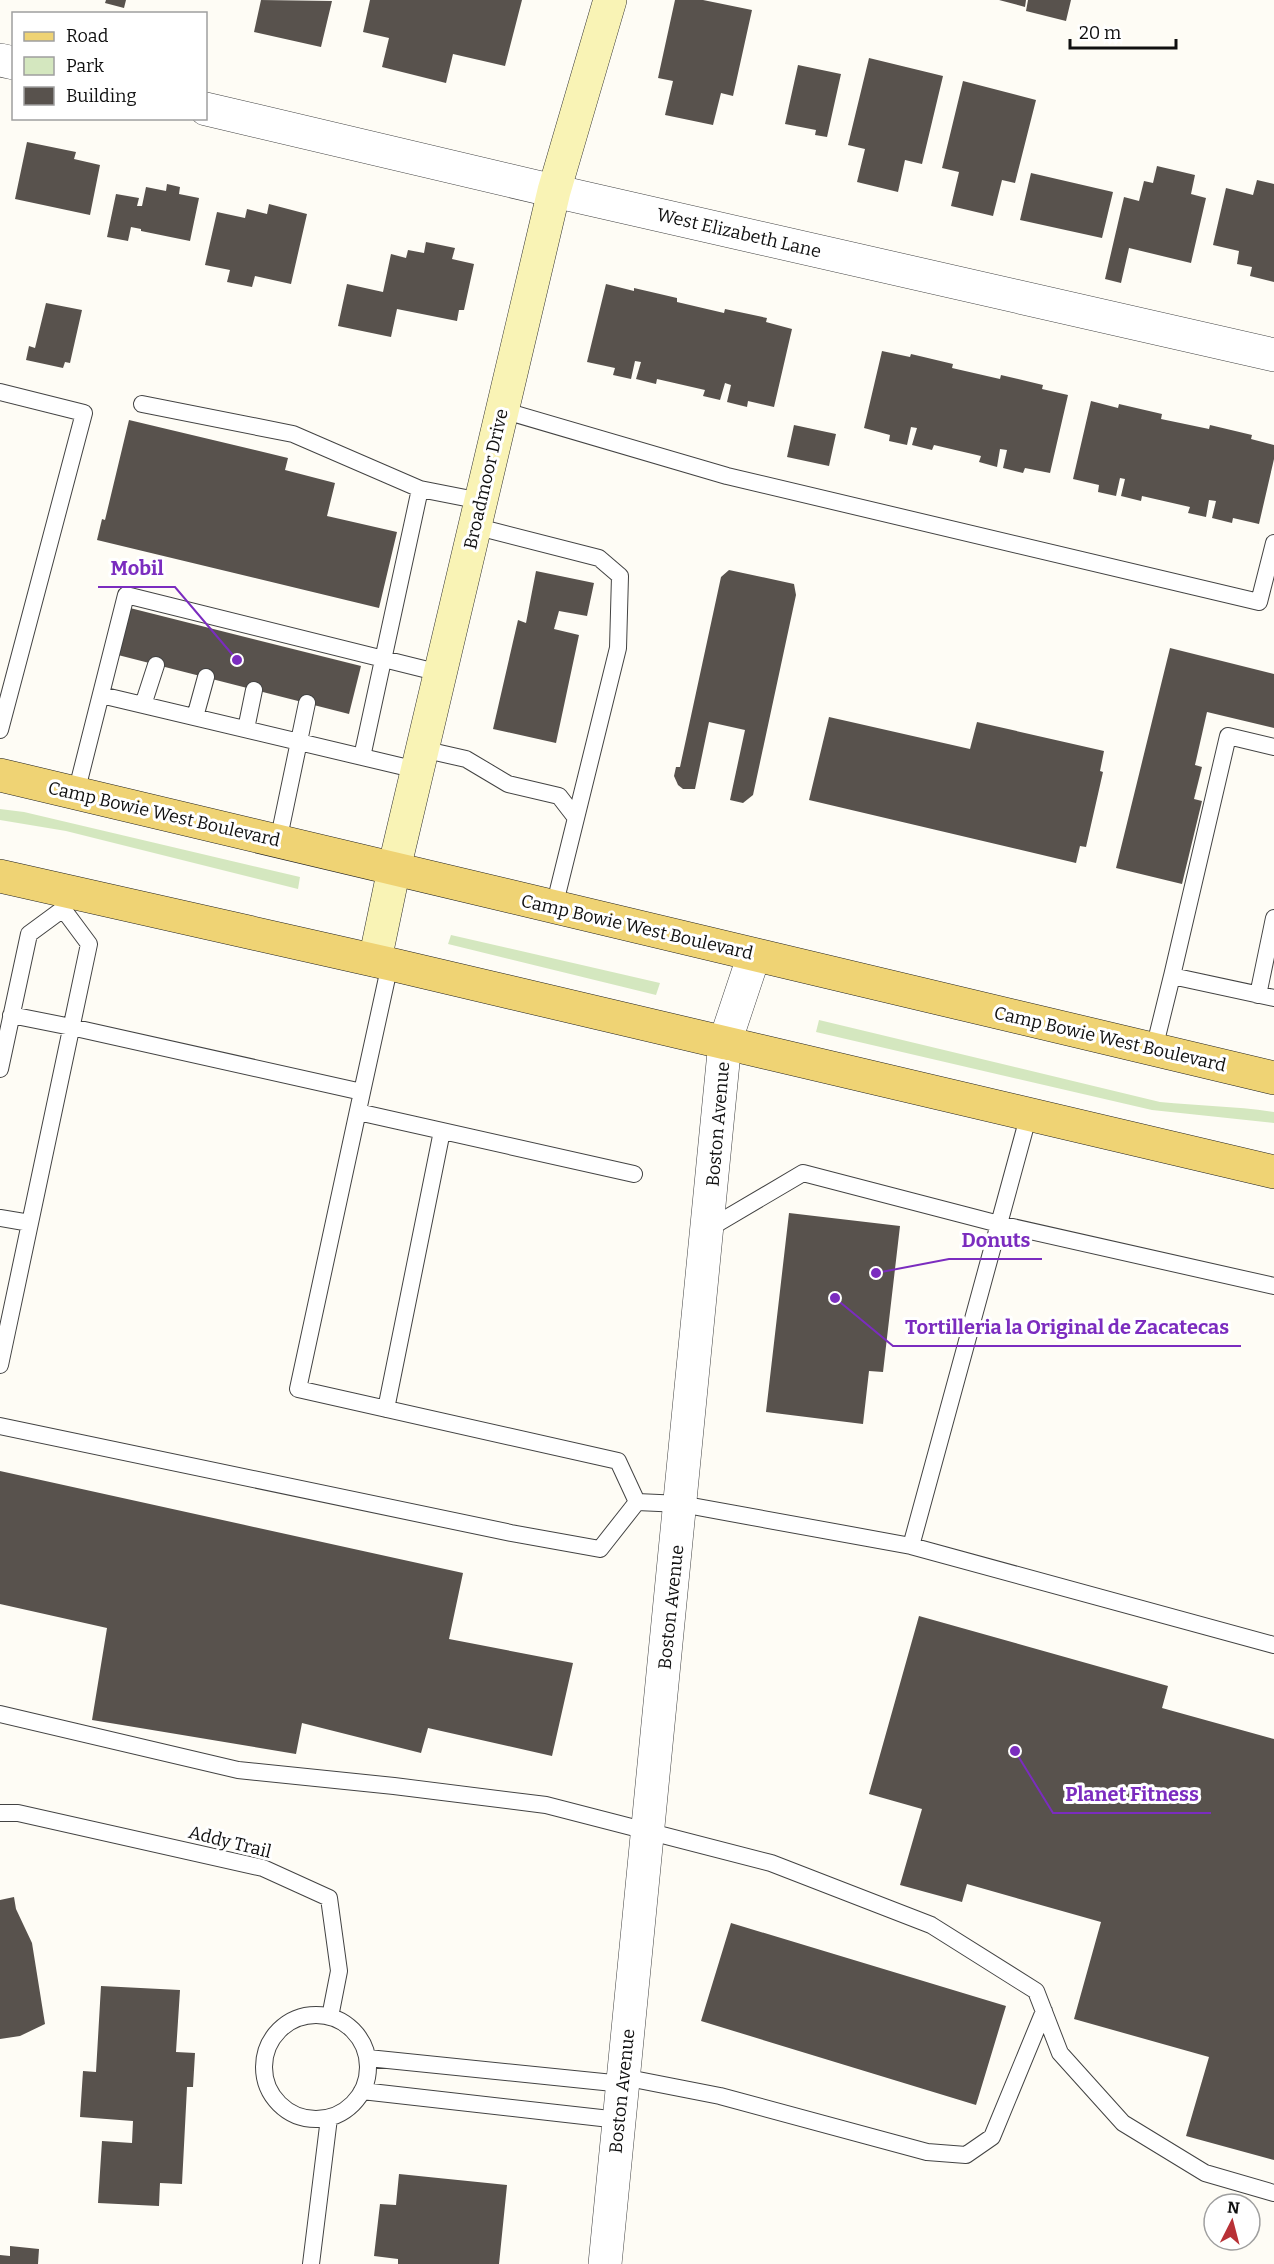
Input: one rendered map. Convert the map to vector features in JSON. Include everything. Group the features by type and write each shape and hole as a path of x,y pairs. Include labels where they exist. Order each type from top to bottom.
{"main road":[{"name":"Camp Bowie West Boulevard","path":"0,775 1274,1078"},
{"path":"0,876 65,901 383,962 1274,1172"}],"street":[{"name":"Broadmoor Drive","path":"383,962 394,869 419,759 554,191 610,0"},
{"name":"West Elizabeth Lane","path":"207,109 1274,355"},
{"name":"Boston Avenue","path":"605,2264 725,1042 754,955"}],"lane":[{"path":"0,392 84,413 0,730"},
{"path":"142,404 293,434 477,514 598,558 620,576 618,648 554,908"},
{"path":"502,410 727,476 1259,602 1274,543"},
{"path":"362,757 420,489"},
{"path":"76,793 126,595 171,612 268,637 318,649 383,659 440,673"},
{"path":"143,705 156,665"},
{"path":"195,717 206,677"},
{"path":"246,729 254,690"},
{"path":"101,695 362,757 466,759 508,784 560,796 576,818"},
{"path":"278,842 307,703"},
{"path":"1154,1050 1228,736 1274,747"},
{"path":"0,1069 29,934 65,901 89,944 0,1365"},
{"path":"1172,976 1266,996 1274,918"},
{"path":"383,962 362,1092 298,1389 618,1461 637,1502"},
{"path":"11,1016 72,1027 362,1092"},
{"path":"358,1112 634,1174"},
{"path":"911,1546 1029,1114"},
{"path":"386,1409 442,1131"},
{"path":"708,1229 803,1173 999,1224 1274,1286"},
{"path":"0,1218 30,1223"},
{"path":"0,1426 499,1531 600,1549 637,1502"},
{"path":"637,1502 681,1504 911,1546 1274,1645"},
{"path":"0,1714 238,1770 546,1805 771,1863 930,1925 1036,1991 1060,2053 1123,2123 1204,2173 1274,2193"},
{"name":"Addy Trail","path":"0,1813 18,1813 263,1868 329,1898 339,1971 330,2017"},
{"path":"368,2058 623,2080 720,2096 927,2152 966,2155 992,2137 1044,2011"},
{"path":"312,2015 330,2017 346,2024 358,2035 368,2058 368,2075 358,2099 345,2111 329,2118 311,2119 295,2115 280,2105 270,2092 264,2075 265,2058 270,2042 281,2028 296,2019 312,2015"},
{"path":"362,2091 620,2120"},
{"path":"311,2264 329,2118"}],"green space":[{"path":"0,809 24,812 300,877 298,889 66,831 0,820"},
{"path":"451,935 660,983 656,995 448,944"},
{"path":"819,1020 1160,1102 1274,1112 1274,1123 1152,1110 816,1032"}],"building":[{"path":"106,0 126,0 124,8 105,3"},
{"path":"261,0 332,1 321,47 254,32"},
{"path":"370,0 522,0 505,66 453,54 446,83 382,67 389,38 363,32"},
{"path":"675,0 703,0 752,10 733,96 721,93 713,125 665,115 673,81 658,78"},
{"path":"999,0 1026,0 1025,7"},
{"path":"1028,0 1071,0 1066,21 1026,11"},
{"path":"869,58 943,76 922,164 905,160 898,192 857,182 865,149 848,145"},
{"path":"798,65 841,74 827,137 815,135 816,130 785,124"},
{"path":"963,81 1036,100 1015,183 1002,180 993,216 951,206 959,172 942,168"},
{"path":"27,142 76,152 74,159 100,165 90,215 15,199"},
{"path":"1157,166 1195,175 1191,194 1206,198 1191,263 1129,248 1121,283 1105,279 1124,197 1139,201 1144,181 1153,183"},
{"path":"1031,173 1113,192 1102,238 1020,220"},
{"path":"1257,180 1274,184 1274,282 1250,276 1252,267 1237,264 1239,251 1213,245 1226,188 1253,195"},
{"path":"167,184 180,187 179,194 199,198 190,241 131,227 128,241 107,237 116,194 139,198 137,206 142,206 146,187 166,191"},
{"path":"269,204 307,214 291,284 255,276 252,287 227,282 230,270 205,265 217,212 245,218 247,209 267,214"},
{"path":"426,242 455,248 452,259 474,264 464,310 459,310 457,321 397,309 391,337 338,326 347,284 383,292 391,254 406,258 408,250 424,253"},
{"path":"606,284 677,298 677,302 724,313 725,309 767,318 766,322 792,329 774,407 748,401 747,407 727,402 731,385 725,383 720,400 703,396 705,390 657,379 656,384 636,379 641,362 635,361 631,379 613,375 615,368 587,362"},
{"path":"46,303 82,310 70,363 65,362 63,368 26,360 29,346 35,348"},
{"path":"882,351 910,357 911,354 953,364 952,368 1000,379 1001,375 1043,385 1042,389 1068,395 1050,473 1025,468 1023,473 1003,468 1007,450 1000,449 997,467 979,462 981,456 934,445 932,450 912,445 917,428 911,427 907,445 889,441 890,435 864,428"},
{"path":"1091,401 1118,408 1119,404 1162,414 1161,419 1209,429 1210,425 1252,435 1251,439 1274,445 1274,459 1259,524 1233,518 1232,523 1212,518 1216,501 1209,500 1206,517 1188,513 1190,507 1142,496 1141,501 1121,496 1125,479 1120,478 1116,496 1098,492 1099,485 1073,479"},
{"path":"129,420 288,458 285,470 335,483 327,516 397,532 379,608 97,540 102,519 105,520"},
{"path":"794,425 836,434 829,466 787,457"},
{"path":"729,570 794,584 796,595 753,795 743,803 730,800 745,730 709,722 695,789 683,789 678,785 674,776 676,767 680,767 721,577"},
{"path":"536,571 594,583 587,616 559,611 554,629 579,635 556,743 493,729 518,620 526,623"},
{"path":"130,608 361,666 349,714 118,655"},
{"path":"1170,648 1274,674 1274,728 1207,712 1195,765 1202,767 1194,799 1202,801 1182,884 1116,868"},
{"path":"829,717 970,749 977,722 1104,751 1100,771 1103,772 1086,847 1080,846 1076,863 809,800"},
{"path":"789,1213 900,1226 883,1372 869,1371 863,1424 766,1412"},
{"path":"0,1471 463,1573 449,1639 573,1663 552,1756 428,1728 421,1753 302,1723 296,1754 92,1720 107,1628 0,1604"},
{"path":"919,1616 1168,1686 1162,1708 1274,1739 1274,2160 1186,2136 1209,2057 1074,2019 1101,1922 967,1884 962,1902 900,1885 922,1809 869,1794"},
{"path":"14,1897 16,1909 32,1943 45,2024 20,2036 0,2039 0,1900"},
{"path":"731,1923 1006,2006 976,2105 701,2021"},
{"path":"101,1986 180,1990 176,2052 195,2053 193,2087 187,2087 182,2184 160,2183 159,2206 98,2203 102,2141 132,2143 133,2121 80,2117 83,2071 96,2072"},
{"path":"399,2174 507,2185 499,2264 398,2264 398,2259 374,2256 380,2204 396,2205"},
{"path":"10,2246 39,2249 38,2264 0,2264 0,2255 10,2256"}],"place":[{"name":"Mobil","path":"237,660"},
{"name":"Donuts","path":"876,1273"},
{"name":"Tortilleria la Original de Zacatecas","path":"835,1298"},
{"name":"Planet Fitness","path":"1015,1751"}]}
